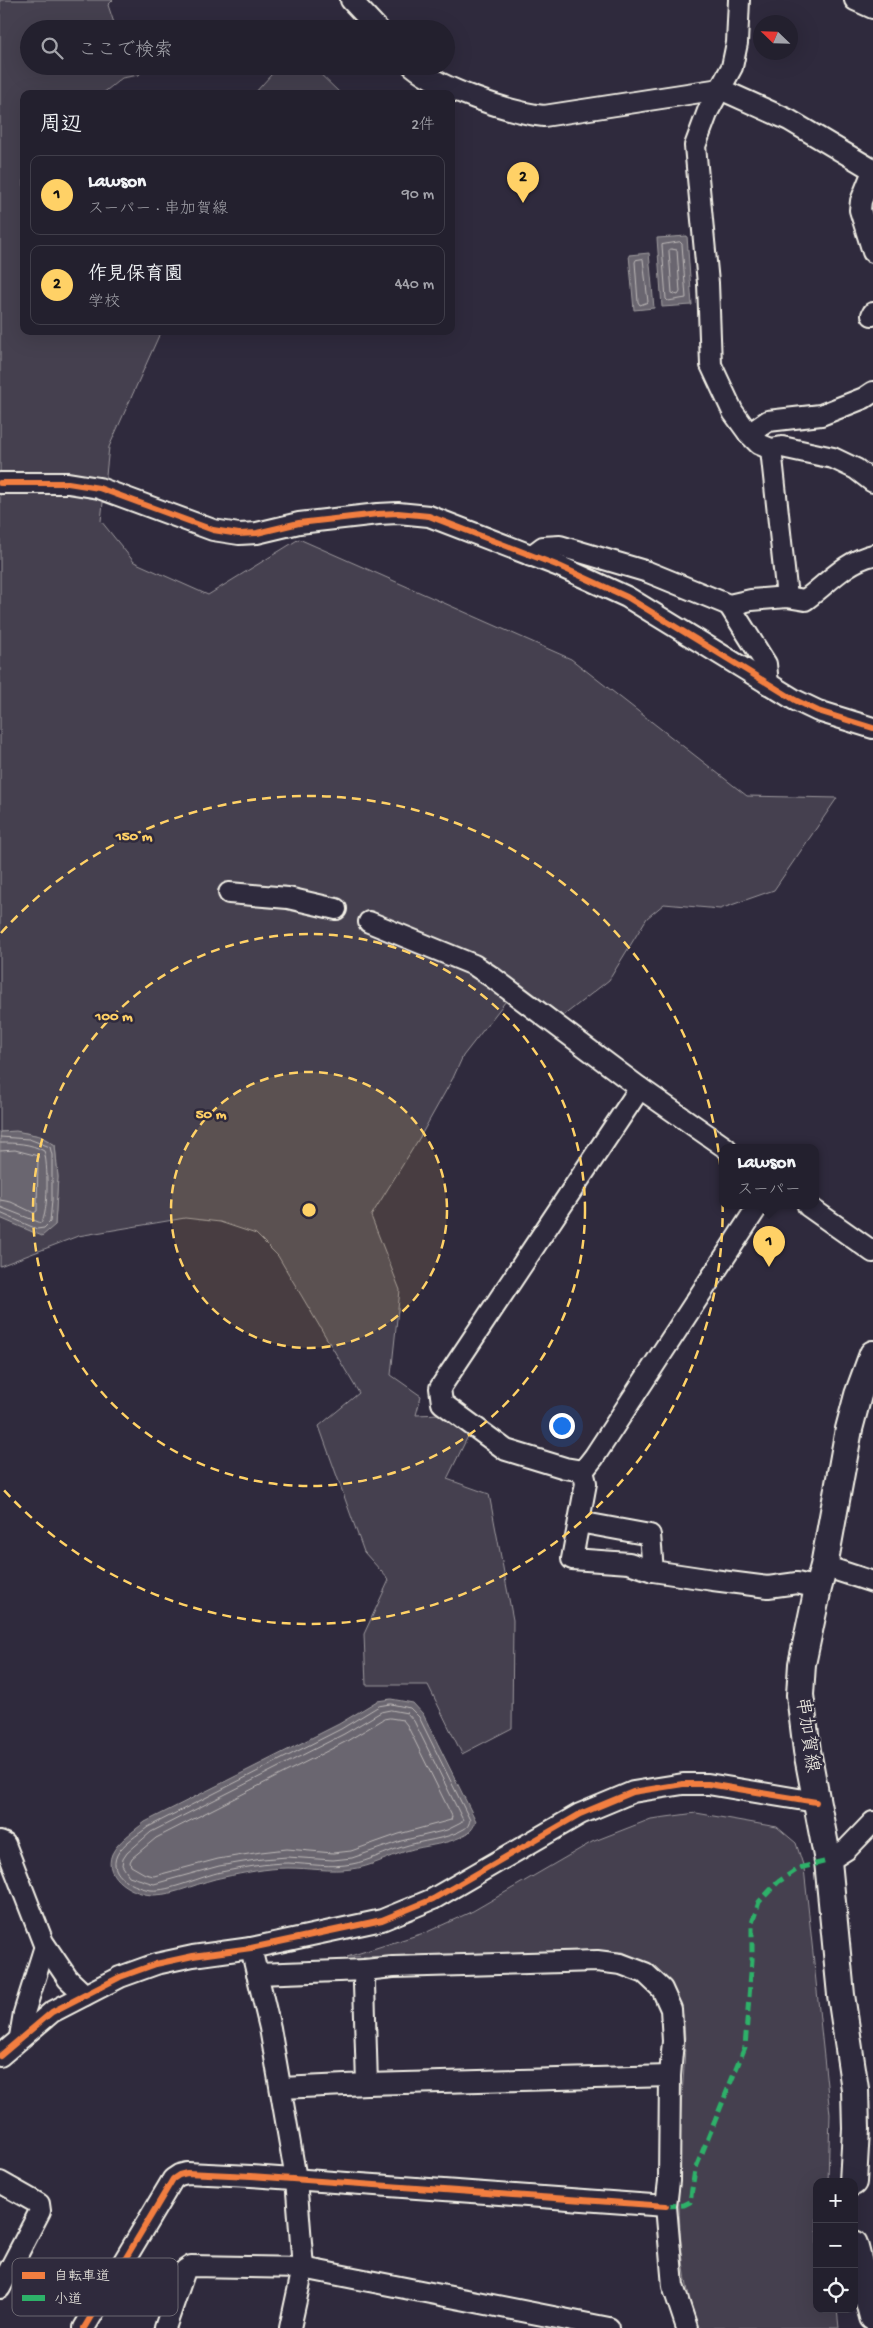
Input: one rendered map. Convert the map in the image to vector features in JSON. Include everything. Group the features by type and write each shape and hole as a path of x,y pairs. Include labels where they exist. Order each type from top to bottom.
{"main road":[{"name":"串加賀線","path":"854,2178 865,2129 855,2090 841,1995 828,1861 816,1802 800,1696 802,1664 821,1577 849,1429 858,1395 873,1354"},
{"path":"858,2259 873,2317"}],"street":[{"path":"351,0 370,20"},
{"path":"739,0 737,43 732,67 708,111 695,146 708,283 711,365 734,412 749,434 760,444 771,448 782,447 833,458 856,469 873,482"},
{"path":"854,0 873,8"},
{"path":"424,75 495,106 526,114 544,116 720,89 789,120 873,170 861,201 860,210 873,252"},
{"path":"749,434 768,421 821,415 864,398 873,392"},
{"path":"771,448 787,598"},
{"path":"0,483 68,483 99,488 213,530 239,534 257,533 298,523 378,514 416,514 442,520 627,597 768,684 818,711 873,728"},
{"path":"532,556 543,547 560,546 648,572 729,606 766,664 768,684"},
{"path":"729,606 751,600 787,598 806,600 840,571 873,554"},
{"path":"229,893 288,898 336,909"},
{"path":"369,922 474,965 526,1000 640,1088 720,1144"},
{"path":"583,1471 565,1468 506,1450 442,1403 440,1388 640,1088"},
{"path":"583,1471 756,1209"},
{"path":"812,1209 873,1252"},
{"path":"583,1471 586,1483 572,1559 628,1563 653,1571 768,1587 821,1577 873,1582"},
{"path":"579,1522 650,1535 653,1571"},
{"path":"0,2056 20,2037 52,2012 120,1977 156,1964 193,1956 250,1948 382,1920 433,1899 580,1814 633,1792 684,1784 708,1784 816,1802"},
{"path":"828,1861 847,1850 873,1822"},
{"path":"0,1842 5,1844 45,1946 68,1979 85,1995"},
{"path":"20,2037 24,2013 45,1946"},
{"path":"250,1948 281,2088 296,2179 303,2268 290,2328"},
{"path":"257,1974 365,1970 393,1967 597,1961 621,1964 645,1973 662,1989 671,2009 673,2040 670,2076 669,2181 666,2206 673,2286 687,2328"},
{"path":"365,1970 367,2084"},
{"path":"281,2088 670,2076"},
{"path":"124,2258 173,2180 179,2175 187,2173 296,2179 666,2206"},
{"path":"0,2182 39,2204 40,2211 16,2258"},
{"path":"0,2288 12,2265"},
{"path":"178,2290 185,2270 191,2266 303,2268 609,2328"},
{"path":"84,2328 91,2316"},
{"path":"165,2328 169,2316"}],"shaded area":[{"path":"0,0 113,0 108,5 113,20 20,20 20,75 139,75 122,78 107,90 20,90 20,335 159,335 109,447 101,521 134,562 208,595 299,539 571,659 747,796 837,798 774,890 720,909 664,904 647,918 609,980 563,1016 520,983 463,1056 420,1137 371,1216 400,1290 391,1375 421,1396 416,1415 441,1414 469,1434 447,1479 489,1494 513,1620 512,1728 462,1754 428,1685 366,1685 364,1634 389,1580 364,1552 319,1426 359,1393 278,1256 256,1234 220,1222 185,1218 78,1236 0,1266 0,1218 55,1225 58,1177 55,1145 29,1134 0,1132"},
{"path":"271,75 321,75 337,90 258,90"},
{"path":"696,1813 777,1827 796,1843 804,1868 830,2114 828,2178 813,2178 813,2313 837,2313 839,2328 697,2328 685,2277 680,2227 679,2151 685,2044 683,2013 679,2000 669,1982 656,1970 623,1952 347,1957 427,1932 473,1911 592,1842 651,1819"}],"water":[{"path":"687,236 692,305 662,307 657,238"},
{"path":"649,253 654,308 634,310 629,255"},
{"path":"16,1131 40,1136 55,1145 58,1177 55,1225 42,1236 0,1218 0,1132"},
{"path":"391,1699 413,1703 423,1714 476,1821 468,1833 453,1840 406,1851 359,1868 336,1870 288,1868 248,1872 162,1894 154,1895 138,1892 122,1884 116,1878 110,1863 112,1854 122,1841 145,1822 339,1724 377,1701"}],"marked path":[{"path":"666,2206 684,2205 690,2202 695,2170 745,2047 752,1960 752,1923 759,1902 778,1882 799,1868 828,1861"}],"cycle path":[{"path":"0,483 68,483 99,488 213,530 239,534 257,533 299,523 378,514 398,513 429,516 559,566 627,597 795,700 818,711 873,728"},
{"path":"0,2056 52,2012 120,1977 156,1964 193,1956 251,1948 382,1920 433,1899 580,1814 633,1792 683,1784 708,1784 816,1802"},
{"path":"126,2258 173,2179 187,2173 666,2206"},
{"path":"84,2328 91,2316"}],"place":[{"name":"作見保育園","path":"523,203"},
{"name":"Lawson","path":"769,1267"}]}
